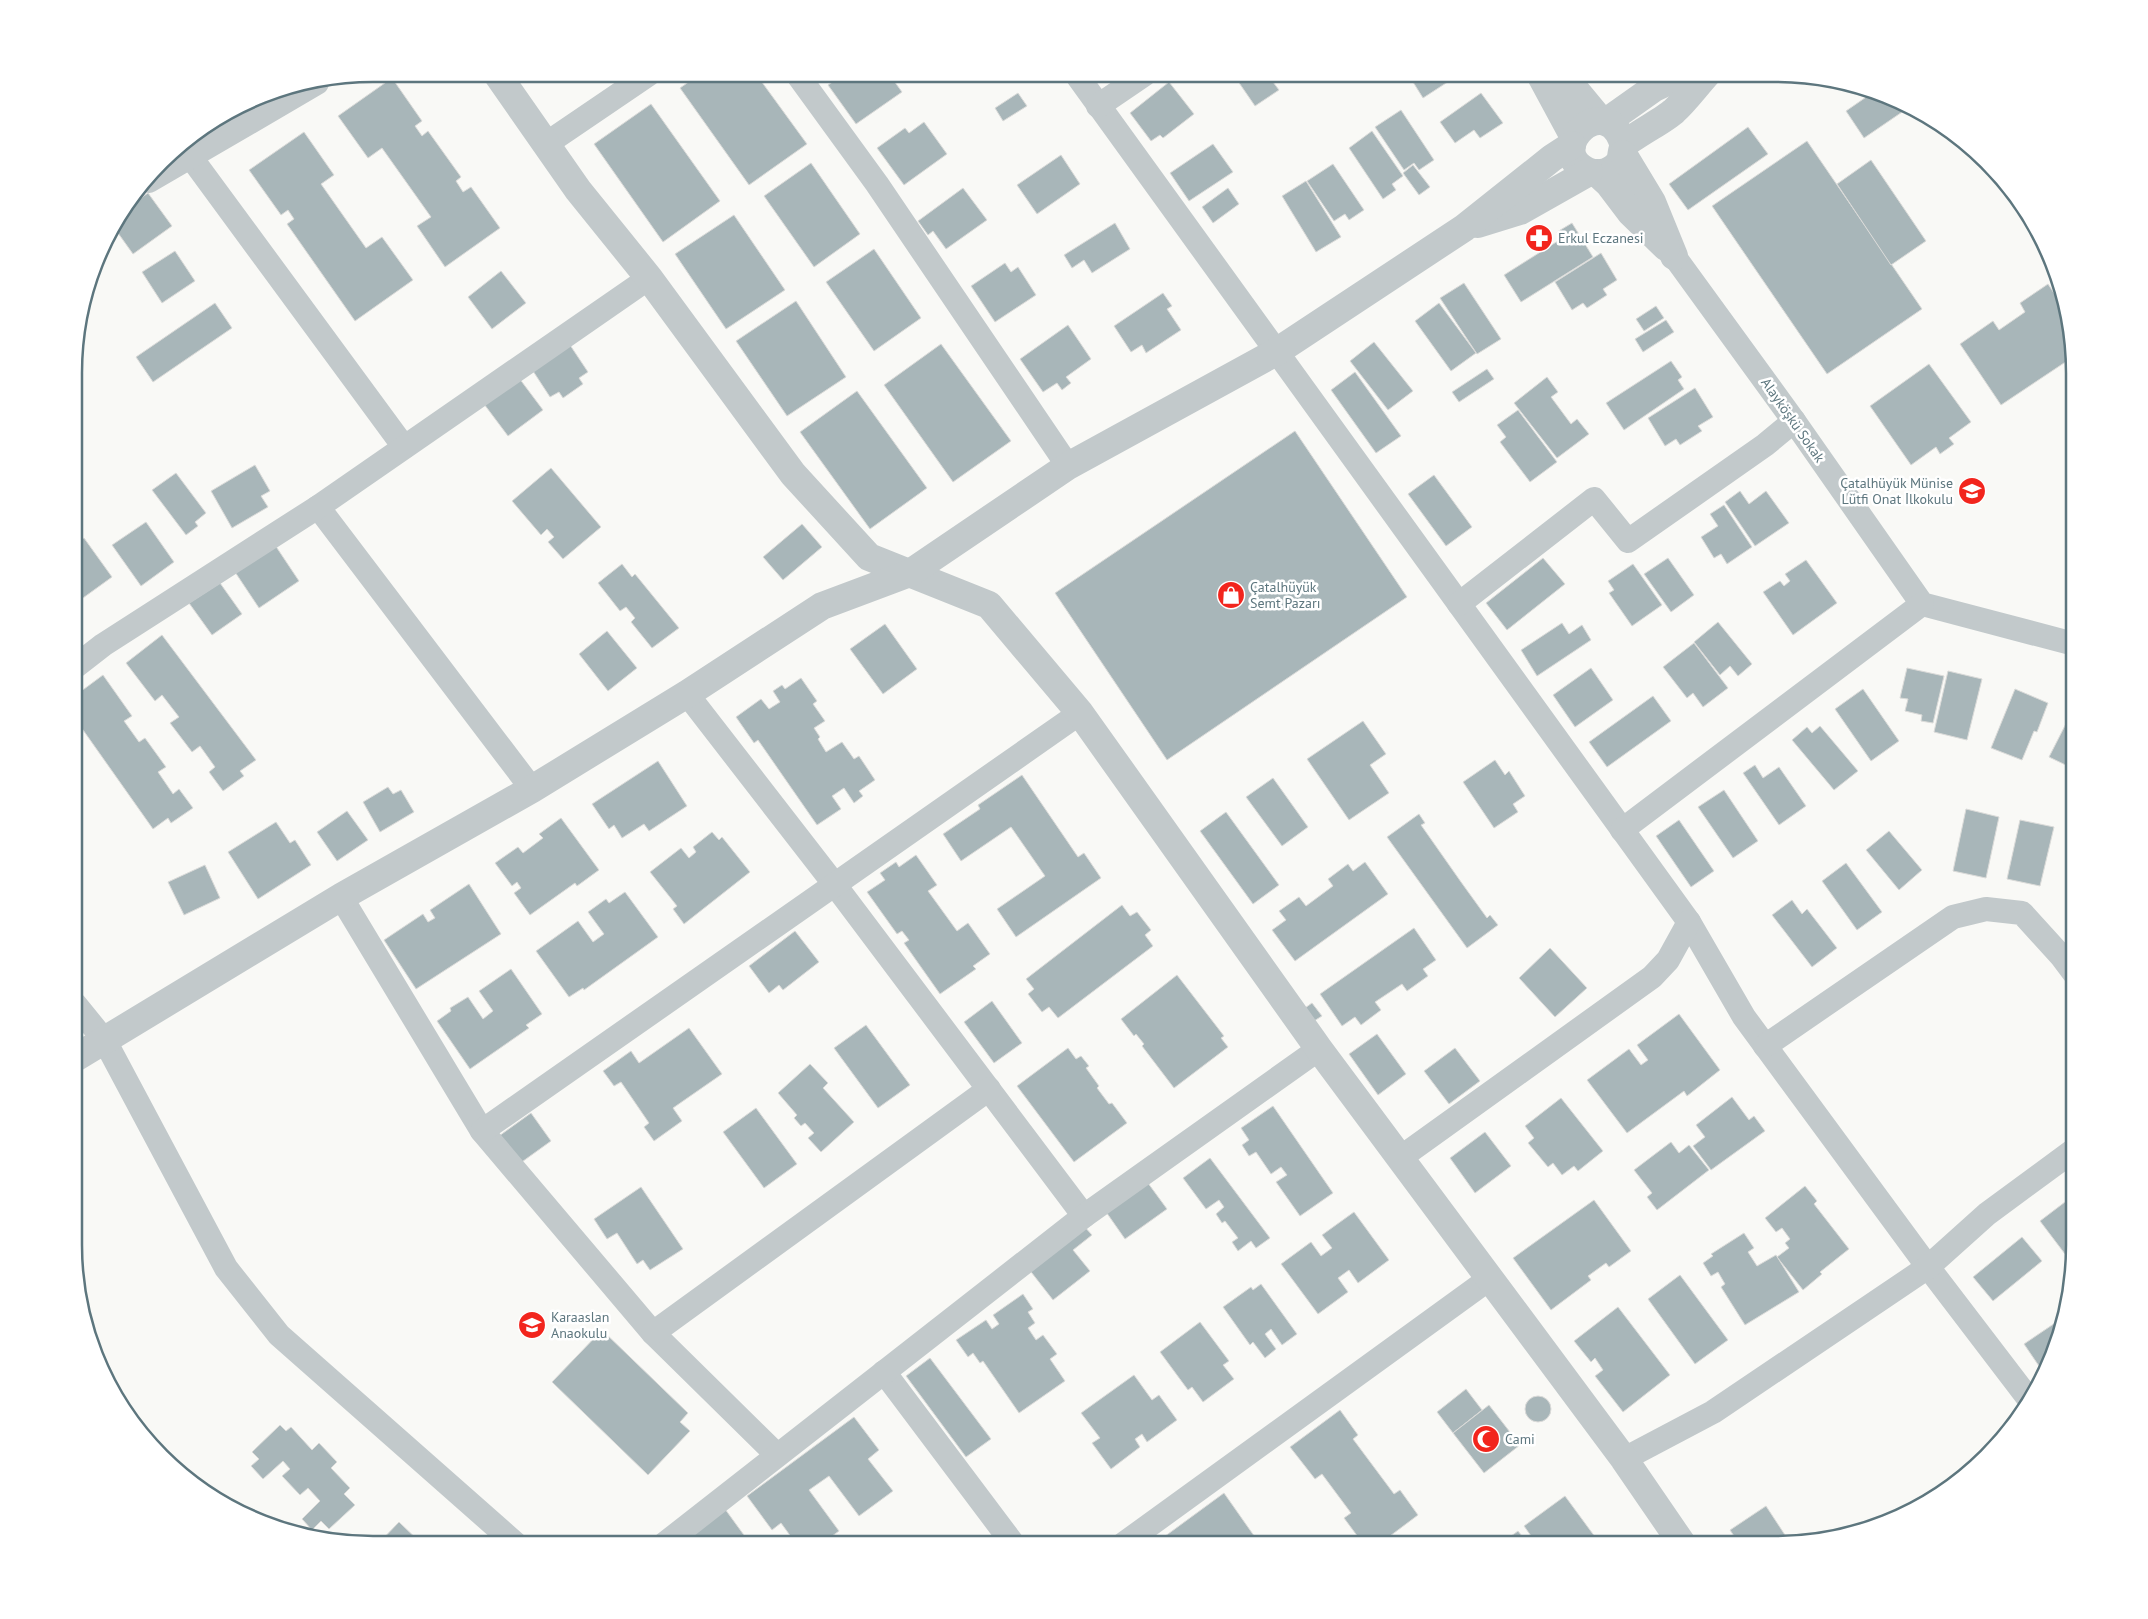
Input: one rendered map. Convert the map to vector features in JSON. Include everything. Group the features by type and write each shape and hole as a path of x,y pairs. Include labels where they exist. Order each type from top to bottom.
{"street":[{"path":"503,82 578,190 649,278 793,474 869,557 989,604 1080,713 1319,1049 1624,1459 1677,1536"},
{"path":"546,144 636,82"},
{"path":"803,82 877,184 1068,466"},
{"path":"1082,82 1689,922 1744,1017 1928,1267 2025,1394"},
{"path":"1098,106 1133,82"},
{"path":"1544,82 1573,141 1576,161 1609,184 1631,213 1674,256"},
{"path":"1569,82 1603,122 1618,130 1624,150 1652,202 1674,256"},
{"path":"82,1054 341,897 532,790 687,694 822,606 910,573 1068,466 1276,352 1464,228 1573,141 1585,124 1603,122 1654,88 1667,82"},
{"path":"1464,228 1520,211 1593,172 1606,172 1613,168 1620,162 1624,150 1674,112 1700,82"},
{"path":"165,171 302,91"},
{"path":"190,156 404,447"},
{"name":"Alayköşkü Sokak","path":"1674,256 1794,420 1922,604"},
{"path":"82,661 103,645 318,507 649,278"},
{"path":"1459,604 1594,499 1628,541 1765,445 1794,420"},
{"path":"318,507 532,790"},
{"path":"1622,830 1922,604 2066,642"},
{"path":"687,694 835,885 1084,1216"},
{"path":"482,1132 1080,713"},
{"path":"341,897 482,1132 653,1333 776,1455"},
{"path":"1765,1046 1953,917 1986,909 2022,913 2066,962"},
{"path":"1400,1158 1652,977 1668,960 1689,922"},
{"path":"82,1013 105,1041 226,1268 279,1335 507,1536"},
{"path":"674,1536 1084,1216 1319,1049"},
{"path":"653,1333 989,1089"},
{"path":"1624,1459 1713,1412 1928,1267 1987,1214 2066,1156"},
{"path":"1134,1536 1489,1279"},
{"path":"884,1372 1007,1536"}],"building":[{"path":"386,82 395,82 422,121 415,126 422,136 428,131 461,177 456,181 463,192 471,187 500,228 445,267 417,226 431,217 382,148 368,158 338,116"},
{"path":"689,82 762,82 807,144 749,185 680,88"},
{"path":"832,82 895,82 902,92 856,124 828,85"},
{"path":"1169,82 1194,114 1163,138 1160,135 1151,141 1130,113"},
{"path":"1238,82 1273,82 1279,90 1255,106"},
{"path":"1413,82 1448,82 1423,98"},
{"path":"1018,93 1027,106 1003,121 995,108"},
{"path":"1481,93 1503,123 1480,138 1474,130 1455,143 1440,122"},
{"path":"1866,97 1902,112 1864,138 1846,111"},
{"path":"651,104 720,201 663,242 594,144"},
{"path":"1401,110 1434,160 1419,170 1414,163 1404,170 1375,127"},
{"path":"924,122 947,154 904,185 877,148 905,128 909,133"},
{"path":"1748,127 1768,154 1688,210 1669,184"},
{"path":"1372,131 1403,176 1392,184 1396,190 1383,199 1349,148"},
{"path":"304,132 334,175 321,184 366,248 382,237 413,280 355,321 287,224 294,219 288,210 281,215 249,170"},
{"path":"1807,141 1922,309 1827,374 1712,206"},
{"path":"1213,144 1233,172 1189,201 1170,173"},
{"path":"1061,155 1080,184 1037,214 1017,185"},
{"path":"1871,160 1926,241 1891,265 1837,184"},
{"path":"811,163 860,234 814,267 764,196"},
{"path":"1333,164 1364,210 1349,220 1345,214 1334,221 1307,181"},
{"path":"1413,165 1430,187 1419,195 1403,173"},
{"path":"1306,181 1341,237 1316,252 1282,196"},
{"path":"963,188 987,220 946,249 933,231 928,235 918,221"},
{"path":"1228,188 1239,204 1213,223 1202,207"},
{"path":"148,193 172,226 133,254 118,233 142,197"},
{"path":"734,215 785,290 726,329 675,254"},
{"path":"1115,223 1130,249 1092,273 1084,260 1072,268 1064,255"},
{"path":"1572,223 1593,257 1521,302 1504,275 1561,239 1557,232"},
{"path":"874,249 921,318 874,351 826,282"},
{"path":"175,251 195,281 162,303 142,272"},
{"path":"1601,253 1617,280 1603,289 1607,295 1587,308 1583,303 1572,310 1555,282"},
{"path":"1005,263 1011,272 1018,267 1036,295 995,322 971,286"},
{"path":"501,271 526,303 492,329 468,297"},
{"path":"1464,283 1501,339 1477,354 1440,298"},
{"path":"2048,284 2056,298 2063,335 2065,362 2001,405 1960,344 1993,321 1999,330 2025,312 2020,303"},
{"path":"1163,293 1172,306 1167,309 1181,330 1146,353 1142,345 1131,352 1114,326"},
{"path":"796,301 846,377 787,416 736,341"},
{"path":"215,303 232,328 153,382 136,357"},
{"path":"1439,303 1476,353 1451,371 1415,321"},
{"path":"1656,306 1664,318 1644,331 1636,319"},
{"path":"1666,320 1674,332 1643,352 1635,339"},
{"path":"1068,325 1091,359 1066,377 1071,383 1062,390 1057,383 1043,392 1020,359"},
{"path":"1374,342 1413,391 1388,410 1350,361"},
{"path":"941,344 1011,441 953,482 884,385"},
{"path":"570,345 588,372 579,378 583,384 563,398 559,392 550,397 533,371"},
{"path":"1671,361 1682,377 1678,380 1684,389 1624,430 1606,403"},
{"path":"1929,364 1971,422 1949,438 1954,444 1940,454 1936,447 1911,465 1870,406"},
{"path":"1487,369 1494,379 1459,402 1452,392"},
{"path":"1355,372 1401,436 1376,453 1331,390"},
{"path":"1547,377 1558,392 1551,397 1571,424 1577,419 1589,434 1557,458 1514,403"},
{"path":"519,378 543,410 508,436 484,404"},
{"path":"1695,388 1713,417 1698,426 1702,431 1680,445 1676,439 1665,446 1648,418"},
{"path":"857,391 927,488 870,529 800,432"},
{"path":"1518,410 1557,462 1530,482 1500,442 1506,437 1497,425"},
{"name":"Çatalhüyük Semt Pazarı","path":"1295,431 1407,597 1167,760 1055,593"},
{"path":"255,465 270,491 261,496 268,507 232,528 211,491"},
{"path":"551,468 601,527 563,559 548,542 554,537 547,529 541,535 512,501"},
{"path":"176,473 206,513 195,522 198,526 186,535 152,490"},
{"path":"1434,475 1472,527 1446,546 1408,494"},
{"path":"1740,491 1749,504 1766,491 1789,523 1755,546 1725,502"},
{"path":"1724,505 1752,547 1727,564 1721,554 1714,558 1701,537 1718,526 1710,514"},
{"path":"146,522 174,562 141,586 112,545"},
{"path":"802,524 822,547 783,580 763,557"},
{"path":"84,538 112,577 82,599 82,540"},
{"path":"275,545 299,581 259,608 235,572"},
{"path":"1543,558 1565,584 1507,630 1486,603"},
{"path":"1668,558 1694,595 1671,612 1644,574"},
{"path":"1806,560 1837,603 1793,635 1763,592 1780,581 1784,586 1790,581 1785,574"},
{"path":"622,564 632,577 635,574 679,628 652,648 631,622 635,618 626,607 620,611 598,583"},
{"path":"1633,564 1662,605 1632,626 1609,593 1614,590 1608,581"},
{"path":"220,583 242,614 212,635 189,603"},
{"path":"1718,622 1752,664 1738,676 1730,666 1720,675 1694,642"},
{"path":"1562,623 1569,634 1582,625 1591,640 1537,676 1521,650"},
{"path":"885,624 917,669 883,694 850,649"},
{"path":"607,631 637,668 608,691 579,654"},
{"path":"162,635 256,760 240,771 244,776 223,791 209,772 215,767 200,746 192,752 170,723 179,717 162,695 155,701 126,663"},
{"path":"1694,643 1728,688 1703,707 1693,693 1687,698 1663,667"},
{"path":"1591,668 1613,700 1575,727 1553,695"},
{"path":"1907,668 1944,676 1933,723 1921,721 1922,715 1905,711 1908,699 1900,698"},
{"path":"1948,671 1982,679 1967,740 1934,732"},
{"path":"103,675 132,716 124,721 139,742 145,738 166,767 158,772 173,794 179,789 193,808 171,823 168,818 153,829 82,728 82,691"},
{"path":"801,678 817,701 813,704 825,721 814,728 826,752 842,742 854,759 859,756 875,780 859,791 863,796 854,803 844,788 832,796 841,809 817,825 758,740 754,743 736,717 761,699 769,709 780,702 773,691 782,685 785,689"},
{"path":"1863,689 1899,741 1871,761 1835,709"},
{"path":"2015,689 2048,703 2037,732 2034,731 2022,760 1991,748"},
{"path":"1653,696 1671,721 1607,767 1589,742"},
{"path":"1363,721 1386,754 1370,765 1389,793 1349,820 1307,759"},
{"path":"2066,724 2066,765 2049,757"},
{"path":"1820,726 1858,771 1834,790 1792,740 1807,727 1812,733"},
{"path":"1495,760 1505,775 1509,771 1525,796 1513,804 1518,812 1494,828 1463,782"},
{"path":"658,761 687,806 649,831 644,824 622,838 614,825 609,829 592,804"},
{"path":"1755,765 1763,778 1779,767 1806,806 1779,825 1743,773"},
{"path":"1022,775 1078,857 1084,853 1101,878 1016,937 997,909 1045,876 1011,827 961,861 943,834 980,809 978,805"},
{"path":"1273,778 1308,827 1282,846 1246,797"},
{"path":"388,787 393,794 401,790 414,812 380,832 363,802"},
{"path":"1724,790 1758,841 1733,858 1698,807"},
{"path":"1966,809 1999,817 1986,878 1953,871"},
{"path":"347,811 368,840 337,861 317,832"},
{"path":"1226,812 1279,885 1253,904 1200,831"},
{"path":"1419,814 1425,823 1421,825 1461,882 1487,918 1490,915 1498,925 1467,948 1387,837"},
{"path":"561,818 599,870 577,886 575,883 530,915 514,893 521,888 517,882 512,886 495,863 518,847 523,853 543,838 539,834"},
{"path":"1679,820 1714,871 1691,887 1656,836"},
{"path":"2020,820 2054,827 2040,886 2007,879"},
{"path":"276,822 290,843 295,840 311,865 258,899 228,852"},
{"path":"1889,831 1922,870 1899,890 1866,850"},
{"path":"712,832 719,840 722,837 750,872 684,924 673,909 677,906 650,872 681,848 689,858 696,852 693,847"},
{"path":"916,855 937,885 928,891 957,931 968,923 990,954 973,966 976,969 940,994 904,943 909,940 902,931 897,934 867,892 885,880 880,873 896,862 899,867"},
{"path":"1365,862 1388,894 1295,961 1272,930 1286,920 1279,911 1299,897 1306,906 1333,886 1328,879 1348,864 1353,871"},
{"path":"1846,863 1882,912 1857,930 1822,881"},
{"path":"205,865 220,898 184,915 168,882"},
{"path":"469,884 501,934 416,989 384,940 423,914 428,922 435,918 430,910"},
{"path":"625,892 658,937 584,990 583,988 569,997 536,951 578,921 593,942 604,934 588,912 606,899 609,903"},
{"path":"1792,900 1802,914 1807,909 1837,948 1812,967 1772,915"},
{"path":"1122,905 1130,916 1137,912 1151,930 1145,935 1153,946 1058,1018 1049,1007 1042,1012 1028,994 1034,989 1026,979"},
{"path":"1414,928 1436,960 1423,969 1428,976 1407,991 1402,984 1375,1002 1381,1010 1361,1025 1355,1017 1342,1026 1320,994"},
{"path":"795,931 819,962 783,990 779,985 769,993 749,966"},
{"path":"1550,948 1587,988 1555,1017 1519,978"},
{"path":"511,969 542,1014 526,1025 529,1028 470,1069 437,1021 451,1011 450,1008 468,997 483,1019 493,1011 479,991"},
{"path":"1177,975 1224,1036 1221,1038 1228,1047 1174,1088 1142,1046 1144,1044 1136,1034 1134,1036 1121,1019"},
{"path":"992,1001 1022,1043 994,1063 964,1022"},
{"path":"1312,1003 1322,1016 1314,1021 1305,1008"},
{"path":"1679,1014 1720,1070 1687,1096 1684,1091 1627,1133 1587,1080 1629,1049 1641,1065 1648,1060 1637,1045"},
{"path":"866,1025 910,1085 878,1108 834,1048"},
{"path":"689,1028 722,1074 673,1108 682,1121 654,1141 644,1127 649,1123 621,1082 614,1086 603,1071 631,1051 639,1063"},
{"path":"1377,1034 1406,1074 1378,1095 1349,1054"},
{"path":"1068,1048 1076,1059 1081,1056 1089,1066 1086,1068 1099,1086 1097,1088 1109,1104 1112,1103 1127,1123 1074,1162 1017,1086"},
{"path":"1455,1048 1480,1081 1449,1104 1424,1071"},
{"path":"810,1064 828,1083 823,1088 854,1122 821,1152 808,1138 814,1133 805,1123 801,1126 794,1118 797,1115 778,1093"},
{"path":"1732,1097 1749,1120 1754,1116 1765,1131 1711,1170 1693,1146 1705,1137 1696,1125"},
{"path":"1561,1098 1603,1151 1578,1171 1574,1166 1562,1175 1553,1163 1548,1167 1528,1143 1534,1138 1525,1126"},
{"path":"1273,1106 1333,1193 1300,1216 1276,1182 1287,1175 1281,1167 1271,1174 1256,1152 1249,1156 1242,1145 1249,1140 1241,1128"},
{"path":"756,1108 797,1164 764,1188 723,1132"},
{"path":"531,1113 551,1141 519,1164 499,1136"},
{"path":"1485,1132 1511,1166 1475,1193 1450,1158"},
{"path":"1671,1142 1679,1153 1689,1145 1709,1170 1657,1210 1647,1197 1652,1193 1634,1170"},
{"path":"1210,1158 1270,1238 1256,1248 1251,1241 1238,1251 1232,1242 1238,1238 1225,1221 1222,1223 1216,1214 1224,1207 1219,1200 1206,1209 1183,1178"},
{"path":"1145,1179 1167,1209 1125,1239 1104,1209"},
{"path":"1805,1186 1817,1201 1814,1204 1849,1249 1820,1272 1822,1274 1803,1290 1777,1257 1789,1248 1785,1243 1790,1239 1782,1228 1776,1232 1765,1218"},
{"path":"641,1187 683,1249 650,1270 643,1260 637,1264 617,1233 607,1239 594,1219"},
{"path":"1594,1200 1631,1251 1609,1267 1606,1263 1588,1276 1591,1280 1551,1310 1513,1258"},
{"path":"2065,1202 2066,1203 2066,1254 2065,1254 2040,1221"},
{"path":"1354,1212 1389,1260 1358,1283 1349,1270 1338,1278 1348,1292 1318,1314 1281,1264 1311,1242 1321,1256 1332,1248 1322,1235"},
{"path":"1083,1225 1092,1235 1073,1250 1090,1271 1053,1300 1028,1268"},
{"path":"1744,1233 1754,1248 1748,1252 1757,1266 1776,1255 1799,1292 1745,1325 1721,1287 1725,1284 1718,1272 1711,1276 1703,1263 1713,1256 1711,1254"},
{"path":"2022,1237 2042,1261 1993,1301 1973,1277"},
{"path":"1680,1275 1728,1340 1695,1364 1648,1299"},
{"path":"1261,1284 1297,1334 1282,1345 1271,1329 1265,1334 1276,1349 1265,1358 1253,1342 1250,1345 1223,1307 1251,1287 1253,1290"},
{"path":"1023,1294 1033,1309 1028,1312 1035,1323 1028,1328 1036,1340 1043,1335 1057,1354 1050,1359 1065,1381 1019,1413 983,1361 980,1363 973,1353 968,1357 956,1340 986,1320 992,1329 999,1324 993,1315"},
{"path":"1618,1307 1670,1375 1623,1412 1595,1376 1603,1370 1595,1358 1591,1362 1574,1341"},
{"path":"1200,1322 1229,1361 1223,1365 1234,1379 1203,1402 1192,1387 1188,1390 1160,1352"},
{"path":"2055,1323 2039,1366 2024,1344"},
{"path":"602,1330 688,1413 680,1422 690,1431 648,1475 552,1382"},
{"path":"930,1358 991,1439 966,1457 906,1376"},
{"path":"1134,1375 1152,1400 1159,1395 1177,1420 1147,1442 1142,1434 1135,1439 1140,1447 1111,1469 1092,1443 1100,1438 1081,1413"},
{"path":"1466,1389 1482,1410 1453,1433 1437,1412"},
{"path":"1538,1396 1547,1400 1551,1409 1547,1418 1538,1422 1529,1418 1525,1409 1529,1400"},
{"name":"Cami","path":"1489,1405 1520,1445 1484,1473 1453,1433"},
{"path":"1340,1410 1358,1435 1353,1439 1394,1494 1400,1490 1418,1515 1390,1536 1357,1536 1344,1518 1351,1513 1322,1474 1315,1479 1290,1447"},
{"path":"854,1417 879,1450 868,1459 893,1491 859,1516 829,1476 809,1490 839,1531 832,1536 790,1536 781,1523 772,1530 747,1496"},
{"path":"280,1425 286,1431 291,1427 312,1450 319,1443 337,1462 331,1468 350,1488 344,1494 355,1505 329,1529 321,1521 312,1530 302,1519 320,1501 308,1488 300,1495 282,1476 290,1469 283,1461 263,1479 251,1466 259,1459 252,1452"},
{"path":"1224,1493 1254,1536 1165,1536"},
{"path":"1565,1496 1594,1536 1531,1536 1524,1526"},
{"path":"1766,1506 1785,1535 1734,1536 1730,1530"},
{"path":"725,1509 745,1536 688,1536"},
{"path":"399,1522 414,1536 386,1536"},
{"path":"1518,1531 1522,1536 1511,1536"}],"place":[{"name":"Erkul Eczanesi","path":"1539,238"},
{"name":"Çatalhüyük Münise Lütfi Onat İlkokulu","path":"1972,491"},
{"name":"Çatalhüyük Semt Pazarı","path":"1231,595"},
{"name":"Karaaslan Anaokulu","path":"532,1325"},
{"name":"Cami","path":"1486,1439"}]}
